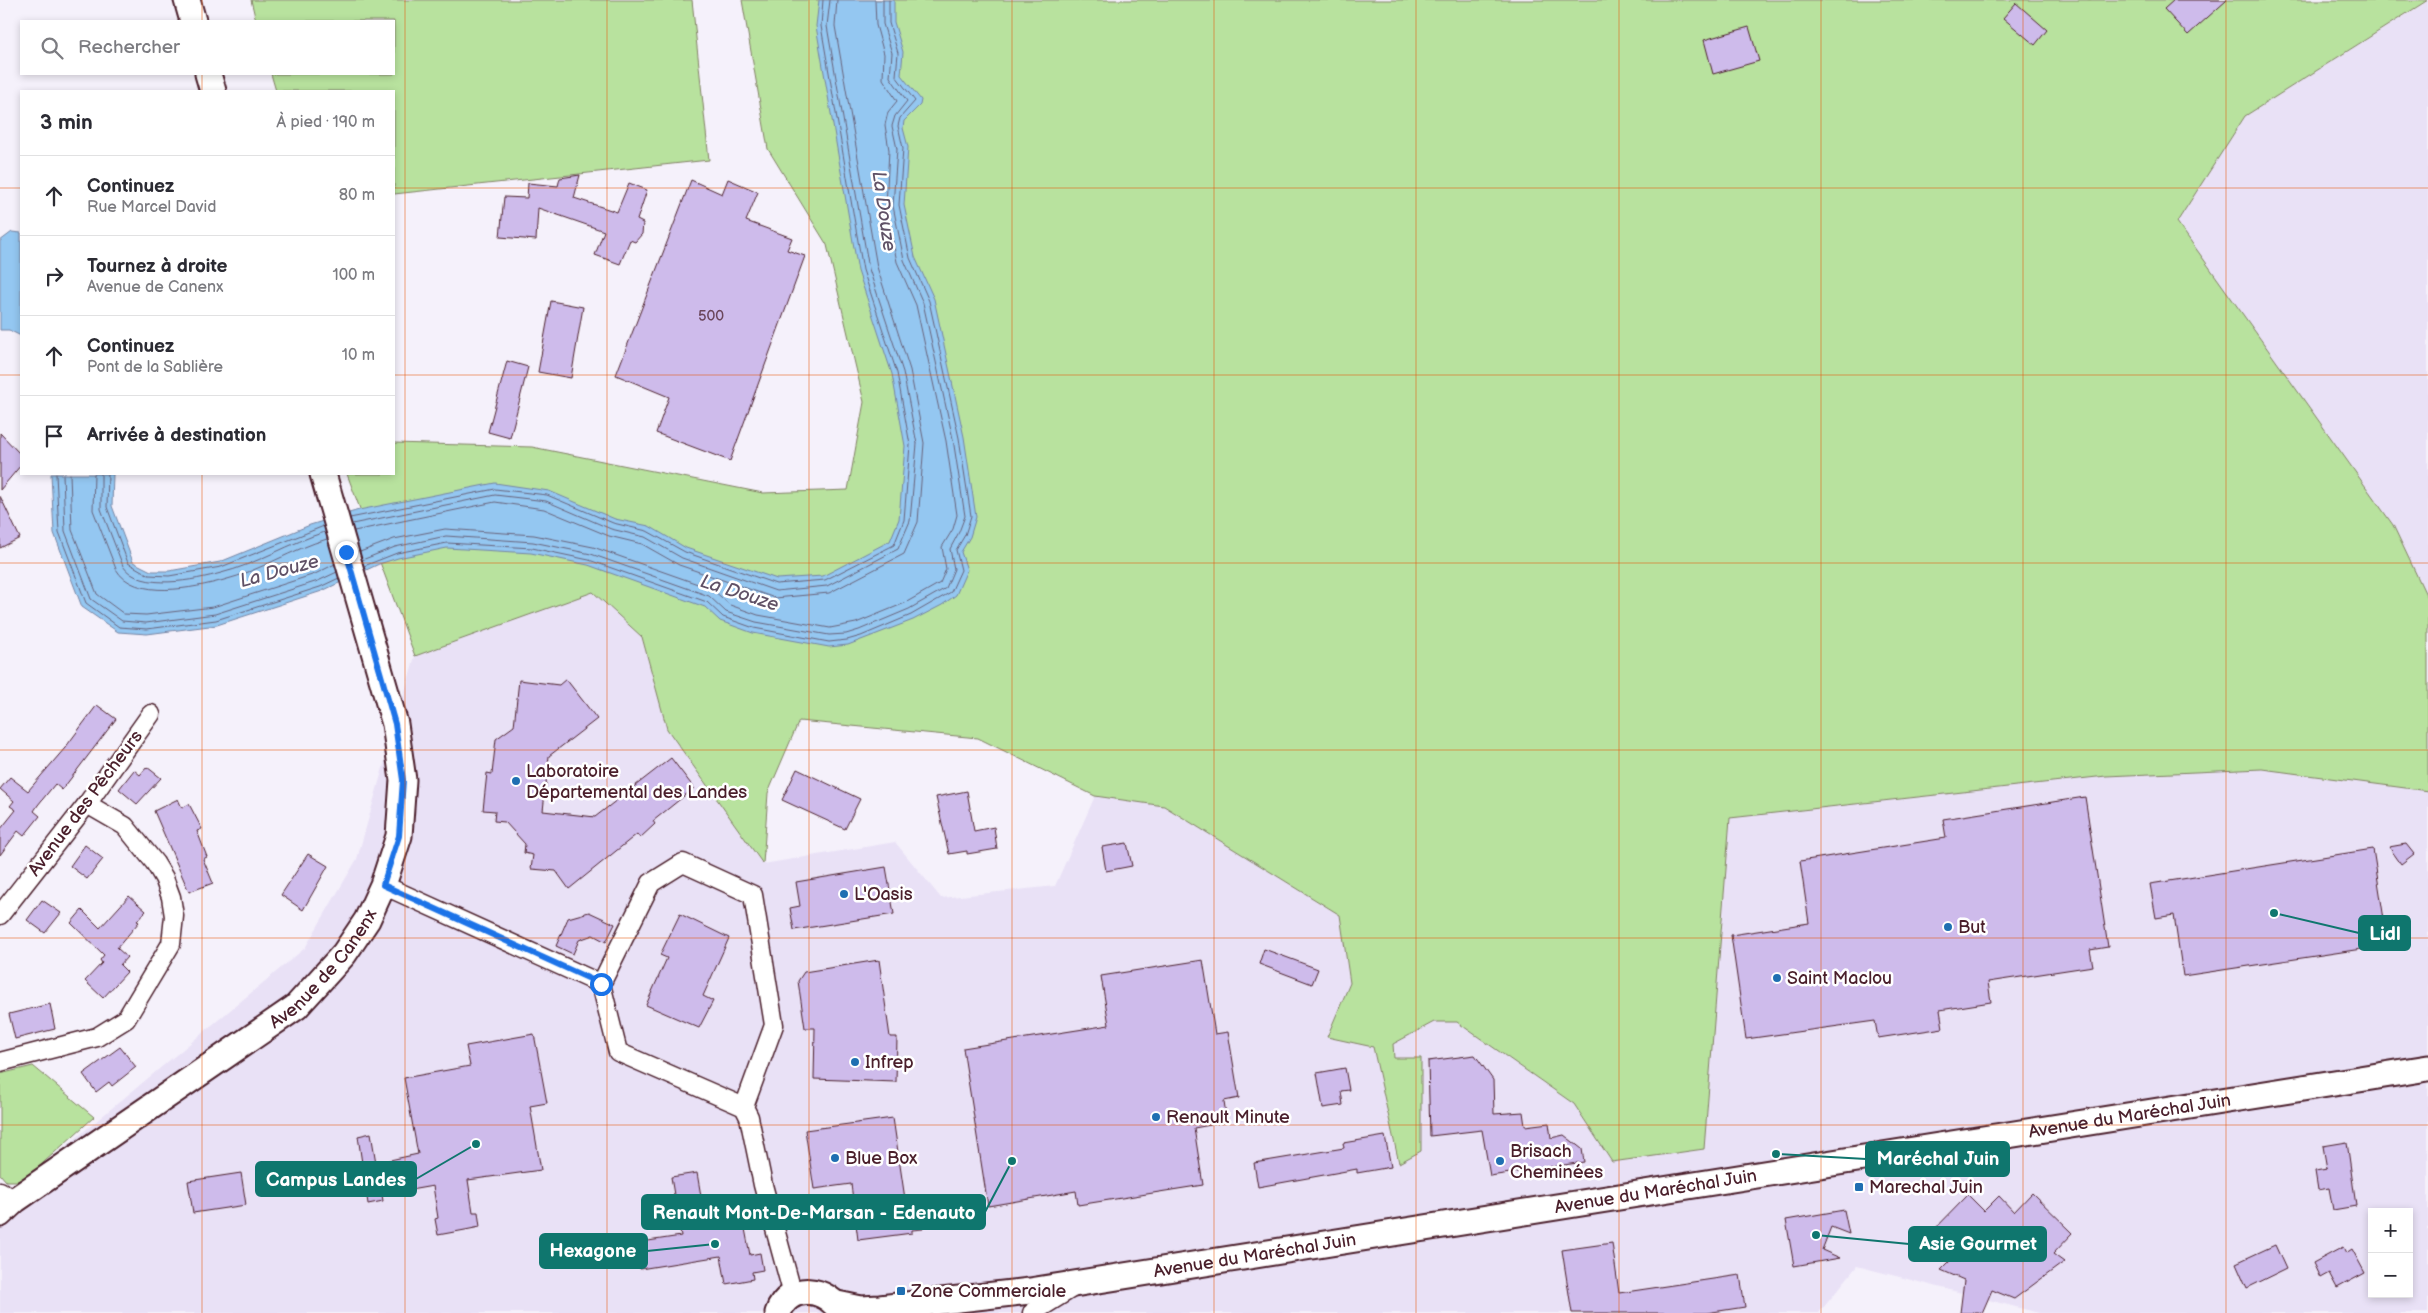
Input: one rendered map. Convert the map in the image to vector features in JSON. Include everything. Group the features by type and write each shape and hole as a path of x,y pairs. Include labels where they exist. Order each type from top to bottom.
{"main road":[{"path":"187,0 193,20"},
{"path":"208,75 213,90"},
{"name":"Avenue de Canenx","path":"5,1202 296,1007 344,954 367,920 383,885 399,836 403,780 395,724 323,475"},
{"name":"Avenue du Maréchal Juin","path":"939,1313 1031,1302 1080,1283 2428,1068"},
{"name":"Avenue du Maréchal Juin","path":"781,1307 812,1291 821,1293 839,1309 1031,1302"}],"street":[{"name":"Avenue des Pêcheurs","path":"0,915 87,804 151,714"},
{"path":"0,1062 97,1036 126,1020 171,944 174,916 171,897 156,863 125,826 87,804"},
{"path":"744,1107 774,1025 753,895 683,863 651,884 601,984 618,1052 744,1107 749,1117 763,1185 771,1213 781,1307"},
{"path":"383,885 601,984"}],"shaded area":[{"path":"2428,1 2428,599 2393,525 2177,222 2245,116"},
{"path":"593,592 642,637 667,729 763,864 895,842 941,898 1055,886 1095,796 1164,806 1340,915 1350,983 1327,1036 1373,1047 1398,1163 1420,1058 1394,1058 1393,1044 1434,1022 1457,1022 1574,1104 1612,1162 1704,1149 1730,818 2106,776 2262,769 2428,791 2428,1313 2039,1313 1857,1266 1819,1313 0,1313 0,1201 305,948 357,859 415,656"}],"green space":[{"path":"251,0 692,0 709,160 395,194 395,90 276,90 271,75 395,75 395,20 256,20"},
{"path":"742,0 2428,0 2245,116 2177,222 2393,525 2428,599 2428,791 2262,769 2106,776 1730,818 1704,1149 1612,1162 1574,1104 1457,1022 1434,1022 1393,1044 1394,1058 1421,1058 1421,1151 1399,1163 1373,1047 1327,1037 1350,983 1340,915 1164,806 1095,796 978,738 799,721 768,793 763,864 667,729 642,637 593,592 415,656 347,475 395,475 395,443 532,447 763,493 848,490 864,402 827,245 768,149"},
{"path":"33,1066 94,1117 23,1181 6,1181 0,1174 0,1074"}],"water":[{"name":"La Douze","path":"819,0 894,0 894,22 903,52 901,75 921,100 920,105 904,121 903,128 908,147 904,205 915,257 934,299 964,437 976,517 970,537 961,552 967,570 956,595 942,605 913,620 848,645 829,647 753,633 720,621 705,607 588,565 531,553 447,548 379,564 322,591 217,625 147,634 118,632 82,607 54,533 51,475 113,475 112,506 133,562 151,571 169,571 220,562 310,525 359,510 495,483 549,491 615,519 649,526 686,548 777,579 823,576 890,541 899,519 905,446 892,374 858,271 816,26"},
{"path":"12,232 20,233 20,336 9,330 0,330 0,241"}],"building":[{"path":"2174,0 2227,0 2188,35 2164,9"},
{"path":"2016,3 2047,30 2035,45 2003,18"},
{"path":"1749,27 1759,61 1713,74 1704,40"},
{"path":"580,175 574,198 617,212 629,183 647,190 637,220 643,223 642,234 635,242 630,240 620,264 595,255 604,231 538,208 536,240 500,237 504,197 527,198 528,183 558,186 560,178"},
{"path":"728,179 758,192 746,221 792,238 787,250 805,256 730,461 656,433 669,397 616,375 691,180 722,194"},
{"path":"551,301 583,307 571,378 538,372"},
{"path":"507,361 528,367 510,438 488,432"},
{"path":"0,433 20,454 20,466 0,490"},
{"path":"0,496 20,538 0,548"},
{"name":"Laboratoire Départemental des Landes","path":"566,679 597,719 549,756 543,811 595,817 671,758 694,788 653,821 655,824 640,838 637,834 569,889 556,871 531,869 533,855 524,853 525,844 505,822 494,821 495,811 483,810 487,773 492,774 496,739 514,726 519,680 559,685"},
{"path":"97,705 116,719 62,790 55,784 38,805 34,811 40,816 24,836 18,831 0,855 0,830 16,810 10,806 14,801 0,789 10,777 28,791 65,748"},
{"path":"147,767 161,778 137,804 119,789 134,770 140,775"},
{"path":"797,769 860,799 845,829 782,800"},
{"path":"967,791 974,831 994,827 997,849 967,854 967,851 949,854 936,797"},
{"path":"2085,797 2108,947 2090,950 2093,966 1988,982 1991,1002 1940,1010 1943,1028 1878,1038 1875,1021 1746,1039 1731,935 1809,923 1800,861 1946,838 1943,819"},
{"path":"178,799 182,808 189,804 202,829 197,831 207,857 203,859 213,883 189,892 154,811"},
{"path":"1127,843 1132,866 1106,871 1102,847"},
{"path":"2406,844 2414,854 2401,864 2389,847"},
{"path":"85,845 103,859 87,879 70,866"},
{"path":"2373,849 2388,945 2183,976 2174,915 2156,918 2150,884"},
{"path":"308,854 328,866 303,910 281,895"},
{"name":"L'Oasis","path":"886,867 894,914 794,930 790,908 800,906 796,882"},
{"path":"129,896 146,911 117,948 127,957 120,965 127,972 103,998 85,981 102,963 100,960 104,955 71,923 82,910 100,928"},
{"path":"42,900 61,913 45,933 27,920"},
{"path":"589,912 615,924 606,942 593,935 579,940 573,954 556,946 568,918"},
{"path":"680,914 729,938 703,996 713,1001 699,1028 646,1005 667,958 660,955"},
{"path":"1264,949 1318,969 1312,984 1259,964"},
{"path":"879,960 890,1037 897,1037 896,1082 814,1079 815,1028 805,1028 798,981 804,972"},
{"path":"1203,960 1215,1034 1228,1032 1239,1098 1224,1101 1227,1122 1194,1128 1203,1185 1078,1205 1076,1191 988,1206 963,1048 1109,1025 1101,976"},
{"path":"50,1004 55,1029 15,1039 9,1014"},
{"path":"534,1034 547,1103 530,1106 541,1170 468,1180 473,1212 478,1212 480,1227 465,1230 438,1235 435,1219 438,1218 433,1186 382,1195 383,1201 368,1204 358,1136 371,1133 376,1163 418,1154 404,1078 470,1066 466,1046"},
{"path":"120,1047 136,1067 112,1086 109,1082 96,1092 83,1074"},
{"path":"1475,1055 1493,1080 1494,1114 1523,1112 1525,1126 1549,1123 1551,1138 1564,1135 1582,1149 1584,1162 1490,1176 1482,1130 1430,1136 1428,1061"},
{"path":"1345,1068 1349,1090 1341,1091 1343,1105 1323,1108 1317,1073"},
{"path":"893,1118 905,1199 919,1197 923,1229 912,1230 912,1233 858,1240 851,1184 814,1189 805,1130"},
{"path":"1385,1136 1391,1167 1357,1173 1357,1169 1258,1187 1254,1163 1344,1148 1343,1143"},
{"path":"2347,1142 2356,1206 2333,1210 2329,1188 2318,1190 2315,1171 2327,1169 2323,1146"},
{"path":"241,1173 246,1205 193,1213 188,1181"},
{"path":"697,1173 705,1219 742,1213 750,1255 760,1253 763,1270 752,1272 753,1279 726,1284 721,1256 640,1269 635,1243 681,1236 671,1177"},
{"path":"2032,1193 2073,1233 2053,1254 2064,1262 2014,1299 1992,1290 1982,1313 1960,1313 1964,1280 1941,1270 1950,1261 1926,1238 1968,1195 1984,1211 1999,1196 2014,1212"},
{"path":"1844,1210 1849,1234 1831,1227 1822,1250 1840,1258 1794,1266 1786,1220"},
{"path":"1612,1243 1619,1293 1740,1275 1745,1307 1706,1313 1572,1313 1562,1250"},
{"path":"2275,1245 2286,1269 2247,1288 2236,1263"},
{"path":"2343,1247 2346,1253 2352,1249 2365,1273 2337,1288 2329,1273 2320,1278 2313,1263"}],"place":[{"name":"Laboratoire Départemental des Landes","path":"516,781"},
{"name":"L'Oasis","path":"844,894"},
{"name":"Lidl","path":"2274,913"},
{"name":"But","path":"1948,927"},
{"name":"Saint Maclou","path":"1777,978"},
{"name":"Infrep","path":"855,1062"},
{"name":"Renault Minute","path":"1156,1117"},
{"name":"Campus Landes","path":"476,1144"},
{"name":"Maréchal Juin","path":"1776,1154"},
{"name":"Blue Box","path":"835,1158"},
{"name":"Renault Mont-De-Marsan - Edenauto","path":"1012,1161"},
{"name":"Brisach Cheminées","path":"1500,1161"},
{"name":"Marechal Juin","path":"1859,1187"},
{"name":"Asie Gourmet","path":"1816,1235"},
{"name":"Hexagone","path":"715,1244"},
{"name":"Zone Commerciale","path":"901,1291"}],"route":[{"path":"346,552 395,724 403,780 399,836 383,885 601,984"}]}
